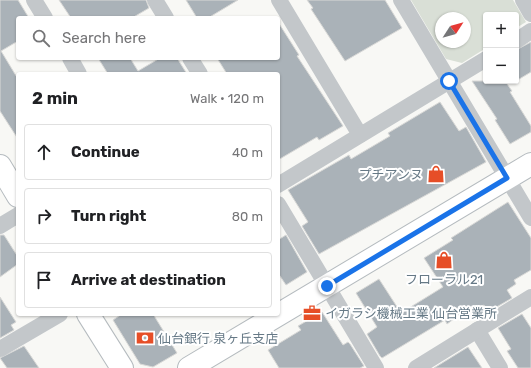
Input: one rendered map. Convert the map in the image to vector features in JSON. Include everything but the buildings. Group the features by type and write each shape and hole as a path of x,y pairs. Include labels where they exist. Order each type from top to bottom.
{"street":[{"path":"34,0 44,16"},
{"path":"155,0 165,16"},
{"path":"279,0 360,135"},
{"path":"402,0 531,218"},
{"path":"523,0 531,14"},
{"path":"519,39 531,32"},
{"path":"71,60 78,72"},
{"path":"191,60 199,72"},
{"path":"280,184 483,61"},
{"path":"280,314 531,164"},
{"path":"0,166 16,193"},
{"path":"280,207 376,368"},
{"path":"0,226 16,216"},
{"path":"416,368 531,297"},
{"path":"0,349 57,316"},
{"path":"89,316 122,368"},
{"path":"189,368 277,316"},
{"path":"477,330 500,368"}],"shaded area":[{"path":"411,0 513,0 526,22 519,26 519,12 483,12 483,50 462,63 446,59 439,48 471,48 471,12 435,12 435,40"}],"place":[{"name":"プチアンヌ","path":"436,174"},
{"name":"フローラル21","path":"444,260"},
{"name":"イガラシ機械工業 仙台営業所","path":"312,313"},
{"name":"仙台銀行 泉ヶ丘支店","path":"145,338"}],"route":[{"path":"327,286 507,178 449,81"}]}
